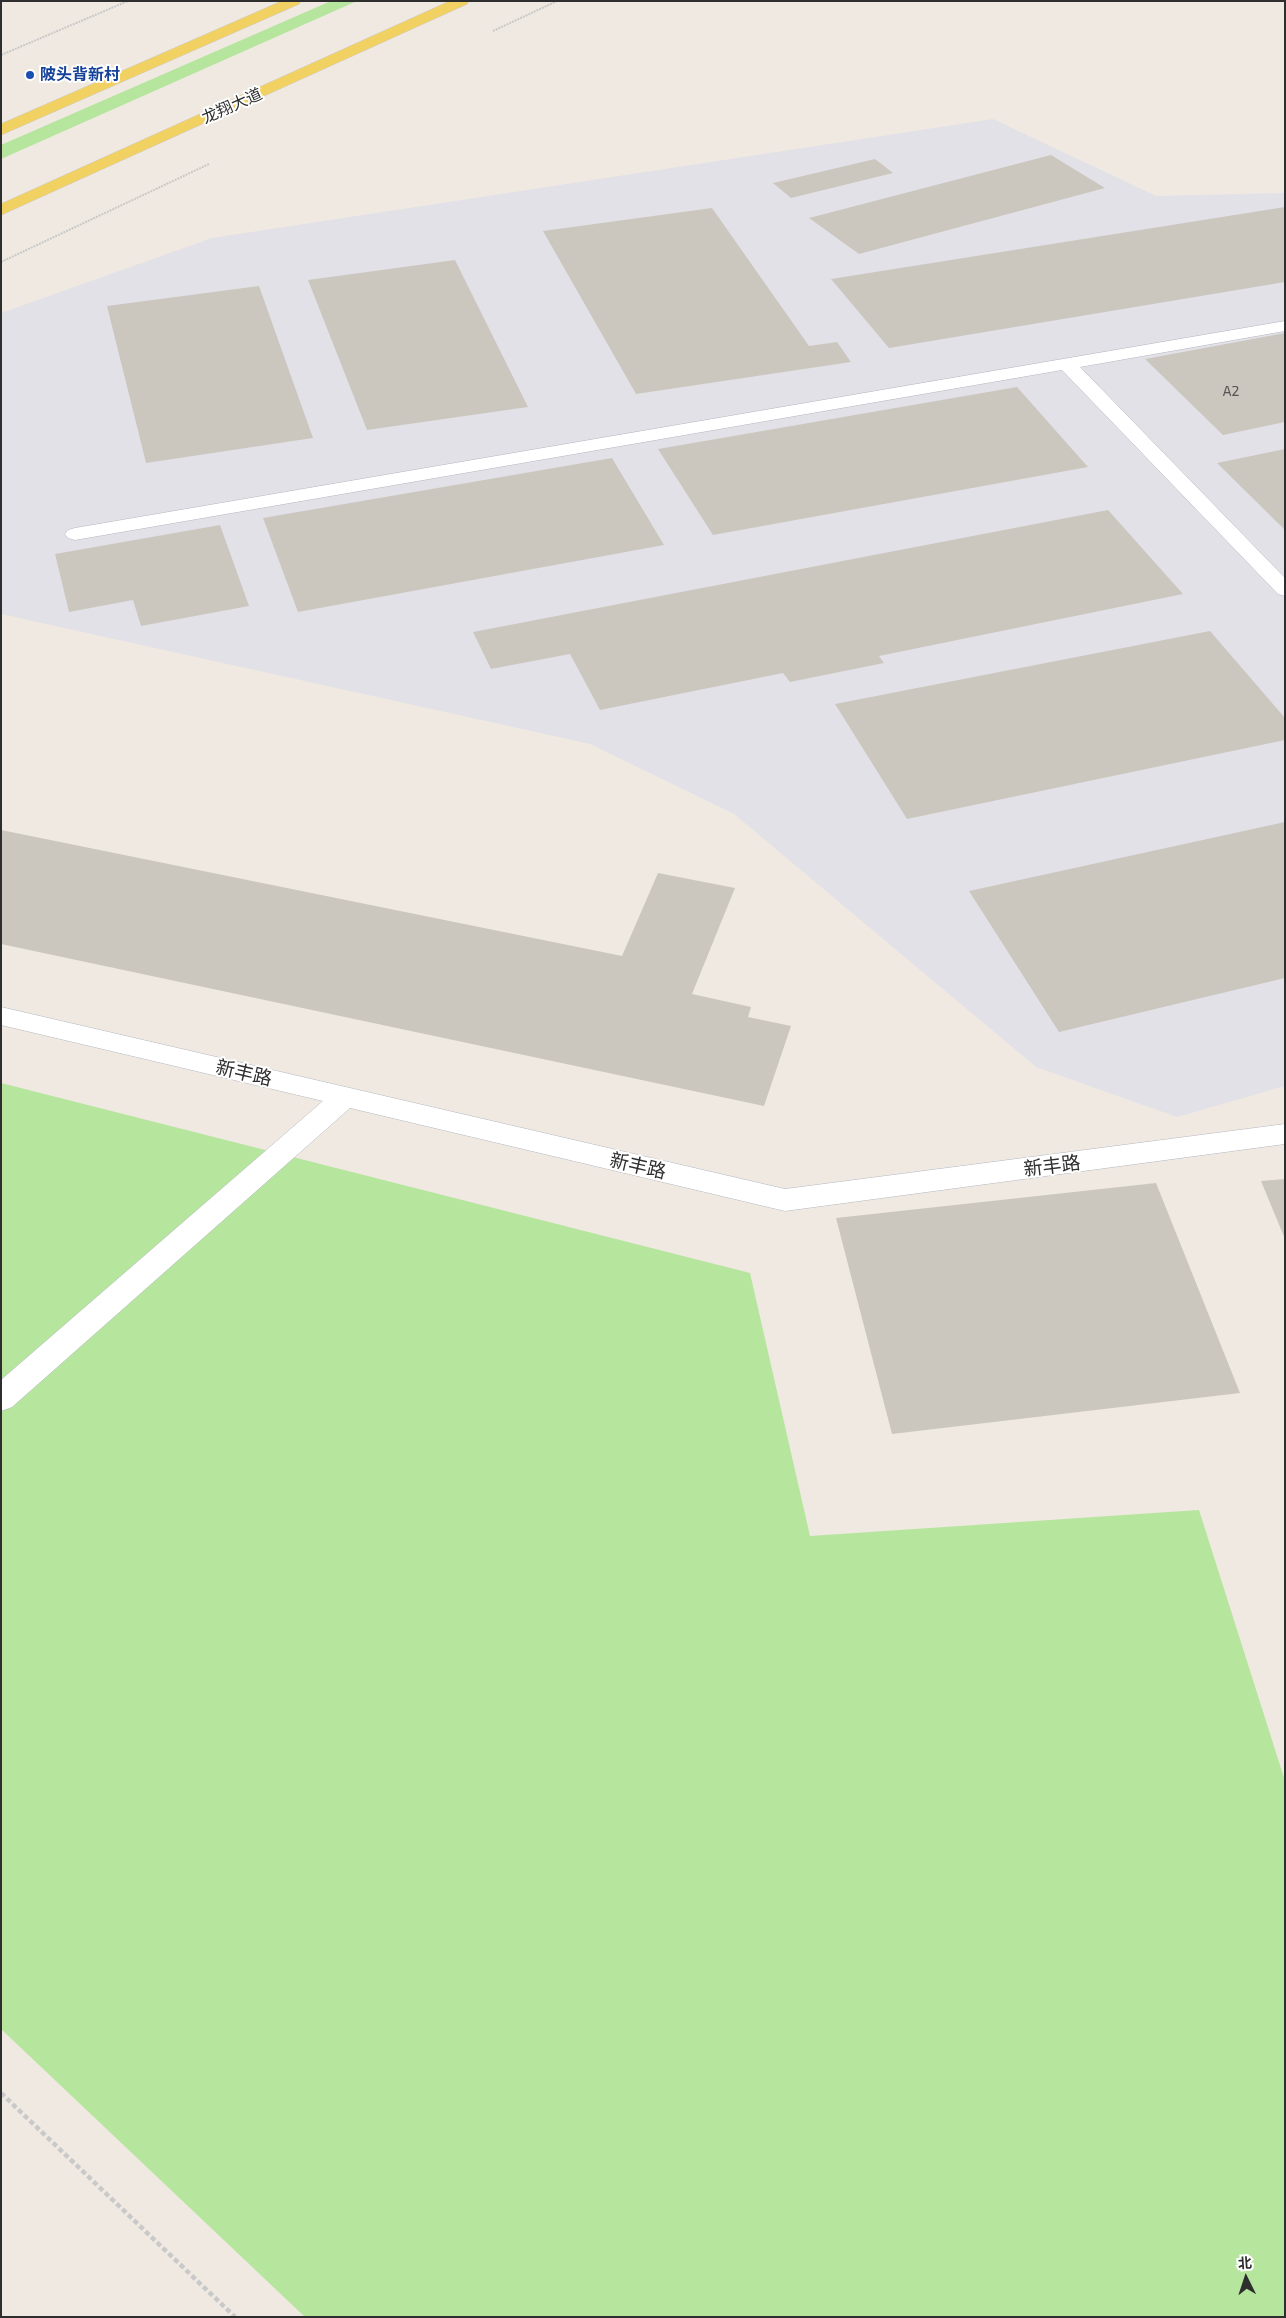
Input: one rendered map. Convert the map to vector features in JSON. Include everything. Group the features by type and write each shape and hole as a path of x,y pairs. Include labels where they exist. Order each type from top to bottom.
{"main road":[{"path":"1,130 294,1"},
{"name":"龙翔大道","path":"1,210 462,1"}],"street":[{"path":"75,534 1285,326"},
{"path":"1068,364 1285,590"},
{"name":"新丰路","path":"1,1016 785,1200 1285,1134"},
{"path":"1,1398 345,1097"}],"path":[{"path":"1,55 128,1"},
{"path":"1,2093 236,2317"}],"shaded area":[{"path":"993,119 1156,196 1285,193 1285,1086 1177,1117 1036,1067 734,814 590,744 1,614 1,313 212,238"}],"green space":[{"path":"331,1 357,1 1,159 1,145"},
{"path":"1,1083 750,1273 810,1536 1199,1510 1285,1781 1285,2317 305,2317 1,2029"}],"building":[{"path":"1051,155 1105,188 859,254 809,218"},
{"path":"875,159 893,173 791,198 773,183"},
{"path":"1285,207 1285,282 889,348 831,279"},
{"path":"712,208 809,346 837,342 851,362 636,394 543,231"},
{"path":"455,260 528,407 367,430 308,280"},
{"path":"259,286 313,438 146,463 107,306"},
{"path":"1285,333 1285,422 1223,435 1145,359"},
{"path":"1017,387 1088,467 713,535 658,449"},
{"path":"1285,449 1285,530 1217,463"},
{"path":"612,458 664,545 298,612 263,518"},
{"path":"1108,510 1183,594 879,656 884,663 790,682 783,673 600,710 570,654 491,669 473,632"},
{"path":"220,525 249,606 141,626 133,600 69,612 55,554"},
{"path":"1210,631 1285,718 1285,740 907,819 835,704"},
{"path":"1285,822 1285,978 1059,1032 969,891"},
{"path":"1,830 622,956 658,873 735,888 692,994 751,1007 748,1017 791,1026 764,1106 1,944"},
{"path":"1285,1179 1285,1239 1261,1181"},
{"path":"1156,1183 1240,1393 892,1434 836,1218"}],"place":[{"name":"陂头背新村","path":"30,75"}]}
